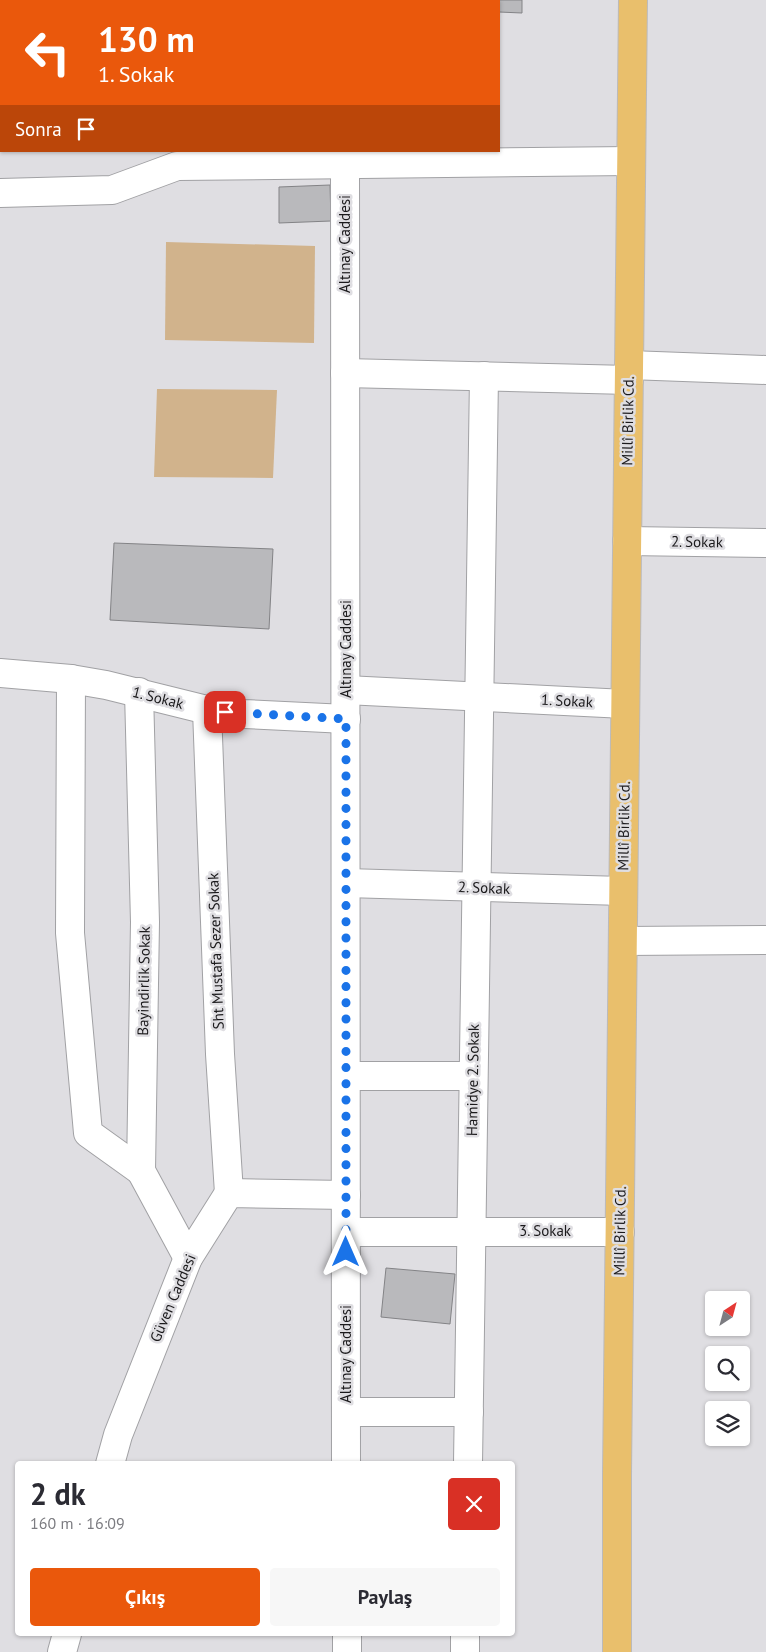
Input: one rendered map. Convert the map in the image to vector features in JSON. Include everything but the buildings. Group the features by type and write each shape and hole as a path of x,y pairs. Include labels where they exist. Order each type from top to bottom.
{"main road":[{"name":"Millî Birlik Cd.","path":"617,1652 633,0"}],"street":[{"path":"0,193 112,190 177,166 631,161"},
{"name":"Altınay Caddesi","path":"345,164 346,1461"},
{"path":"345,372 484,376 766,370"},
{"name":"Hamidye 2. Sokak","path":"468,1461 484,376"},
{"name":"2. Sokak","path":"627,542 766,543"},
{"name":"1. Sokak","path":"0,672 71,679 139,692 206,710 244,714 346,719"},
{"path":"71,679 70,932 88,1133 141,1171"},
{"name":"1. Sokak","path":"346,690 626,704"},
{"name":"Bayindirlik Sokak","path":"139,692 145,922 141,1171 188,1258"},
{"name":"Sht Mustafa Sezer Sokak","path":"206,710 220,1054 229,1193"},
{"name":"2. Sokak","path":"346,883 623,891"},
{"path":"623,941 766,940"},
{"path":"346,1076 473,1076"},
{"path":"229,1193 346,1195"},
{"name":"Güven Caddesi","path":"111,1461 118,1435 188,1258 229,1193"},
{"name":"3. Sokak","path":"346,1232 620,1232"},
{"path":"346,1412 469,1412"},
{"path":"62,1652 66,1636"},
{"path":"347,1636 347,1652"},
{"path":"465,1652 466,1636"}],"shaded area":[{"path":"166,242 315,246 314,343 165,340"},
{"path":"157,389 277,390 273,478 154,477"}],"route":[{"path":"225,712 346,719 346,1252"}]}
